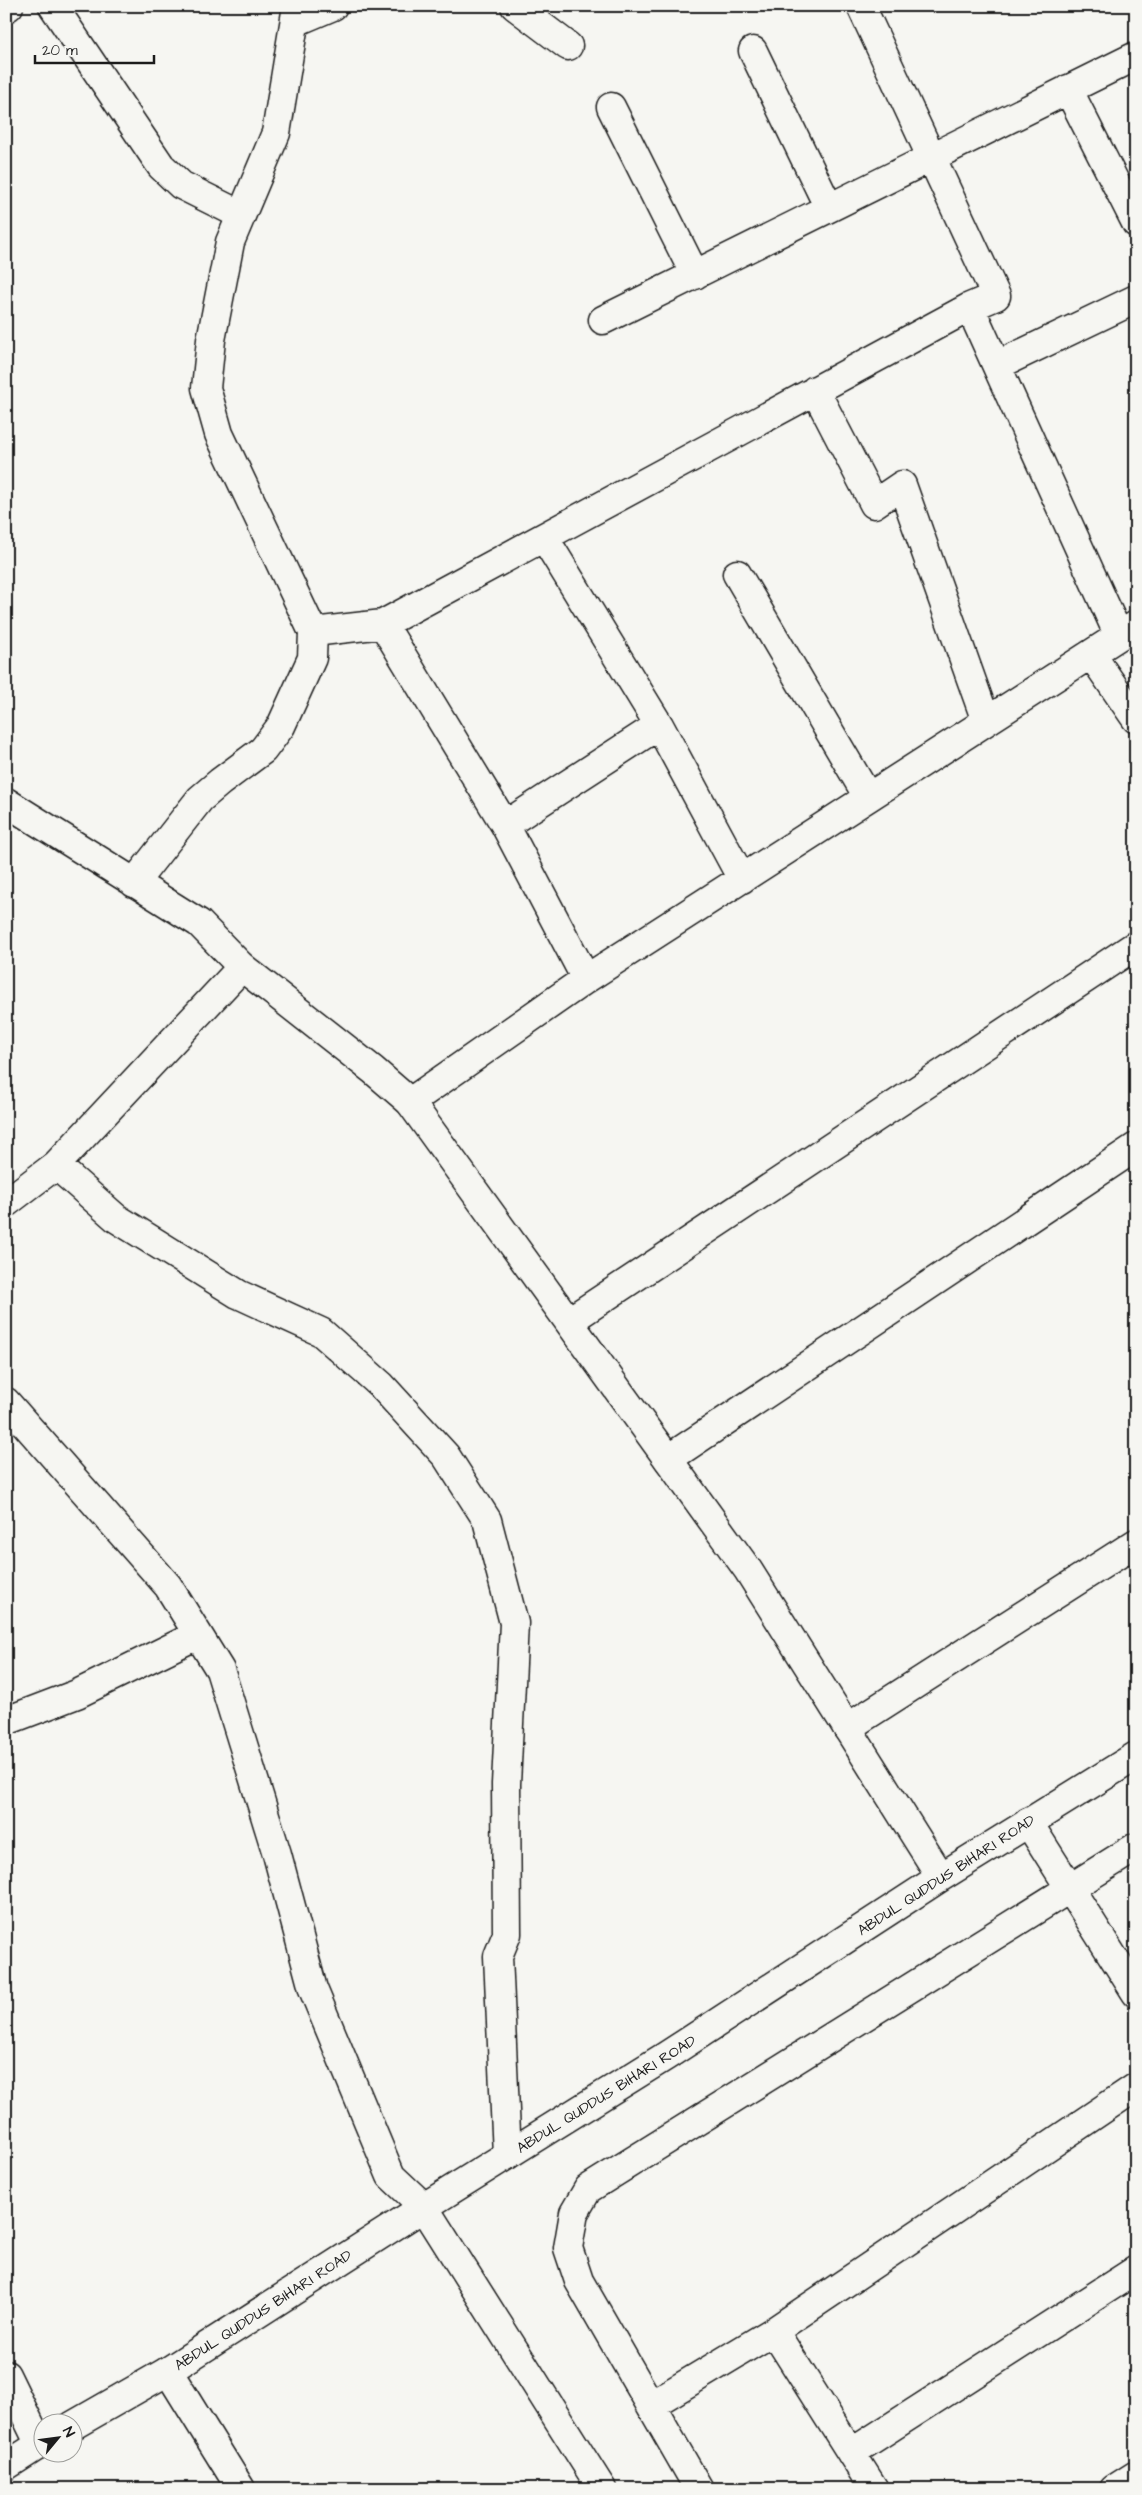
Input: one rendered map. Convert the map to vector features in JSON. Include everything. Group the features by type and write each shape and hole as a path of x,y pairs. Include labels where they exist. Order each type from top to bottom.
{"street":[{"path":"53,6 161,166 181,185 241,215"},
{"path":"134,883 200,799 263,750 281,726 312,658 313,632 219,434 206,388 212,340 230,242 276,132 296,14 333,6"},
{"path":"516,6 568,46"},
{"path":"313,632 383,624 970,307 996,296 861,6"},
{"path":"753,51 829,208"},
{"path":"603,320 1136,56"},
{"path":"1068,89 1136,223"},
{"path":"611,107 695,275"},
{"path":"998,365 1136,299"},
{"path":"410,1102 586,979 1127,630 970,307"},
{"path":"815,390 874,504 902,485 986,721"},
{"path":"544,538 659,725 742,879"},
{"path":"738,574 868,798"},
{"path":"383,624 505,825 586,979"},
{"path":"1091,654 1136,719"},
{"path":"505,825 659,725"},
{"path":"6,802 199,923 242,967 373,1070 410,1102 748,1570 941,1877"},
{"path":"569,1321 1136,945"},
{"path":"6,1203 56,1165 242,967"},
{"path":"668,1460 1136,1148"},
{"path":"56,1165 116,1218 238,1294 321,1332 381,1385 446,1456 488,1520 514,1623 506,1784 507,1934 498,1956 507,2155"},
{"path":"8,1406 168,1586 220,1670 277,1854 313,1989 391,2176 424,2207 602,2489"},
{"path":"847,1728 1136,1543"},
{"path":"6,1721 77,1694 198,1634"},
{"name":"ABDUL QUDDUS BIHARI ROAD","path":"82,2420 168,2371 424,2207 666,2056 941,1877 1136,1756"},
{"path":"1028,1822 1136,1993"},
{"path":"699,2489 579,2281 568,2248 574,2213 588,2189 1136,1847"},
{"path":"651,2405 774,2330 1136,2087"},
{"path":"851,2453 1136,2270"},
{"path":"774,2330 874,2489"},
{"path":"168,2371 241,2489"},
{"path":"6,2375 32,2426"},
{"path":"6,2466 32,2450"},
{"path":"1114,2489 1136,2475"}]}
